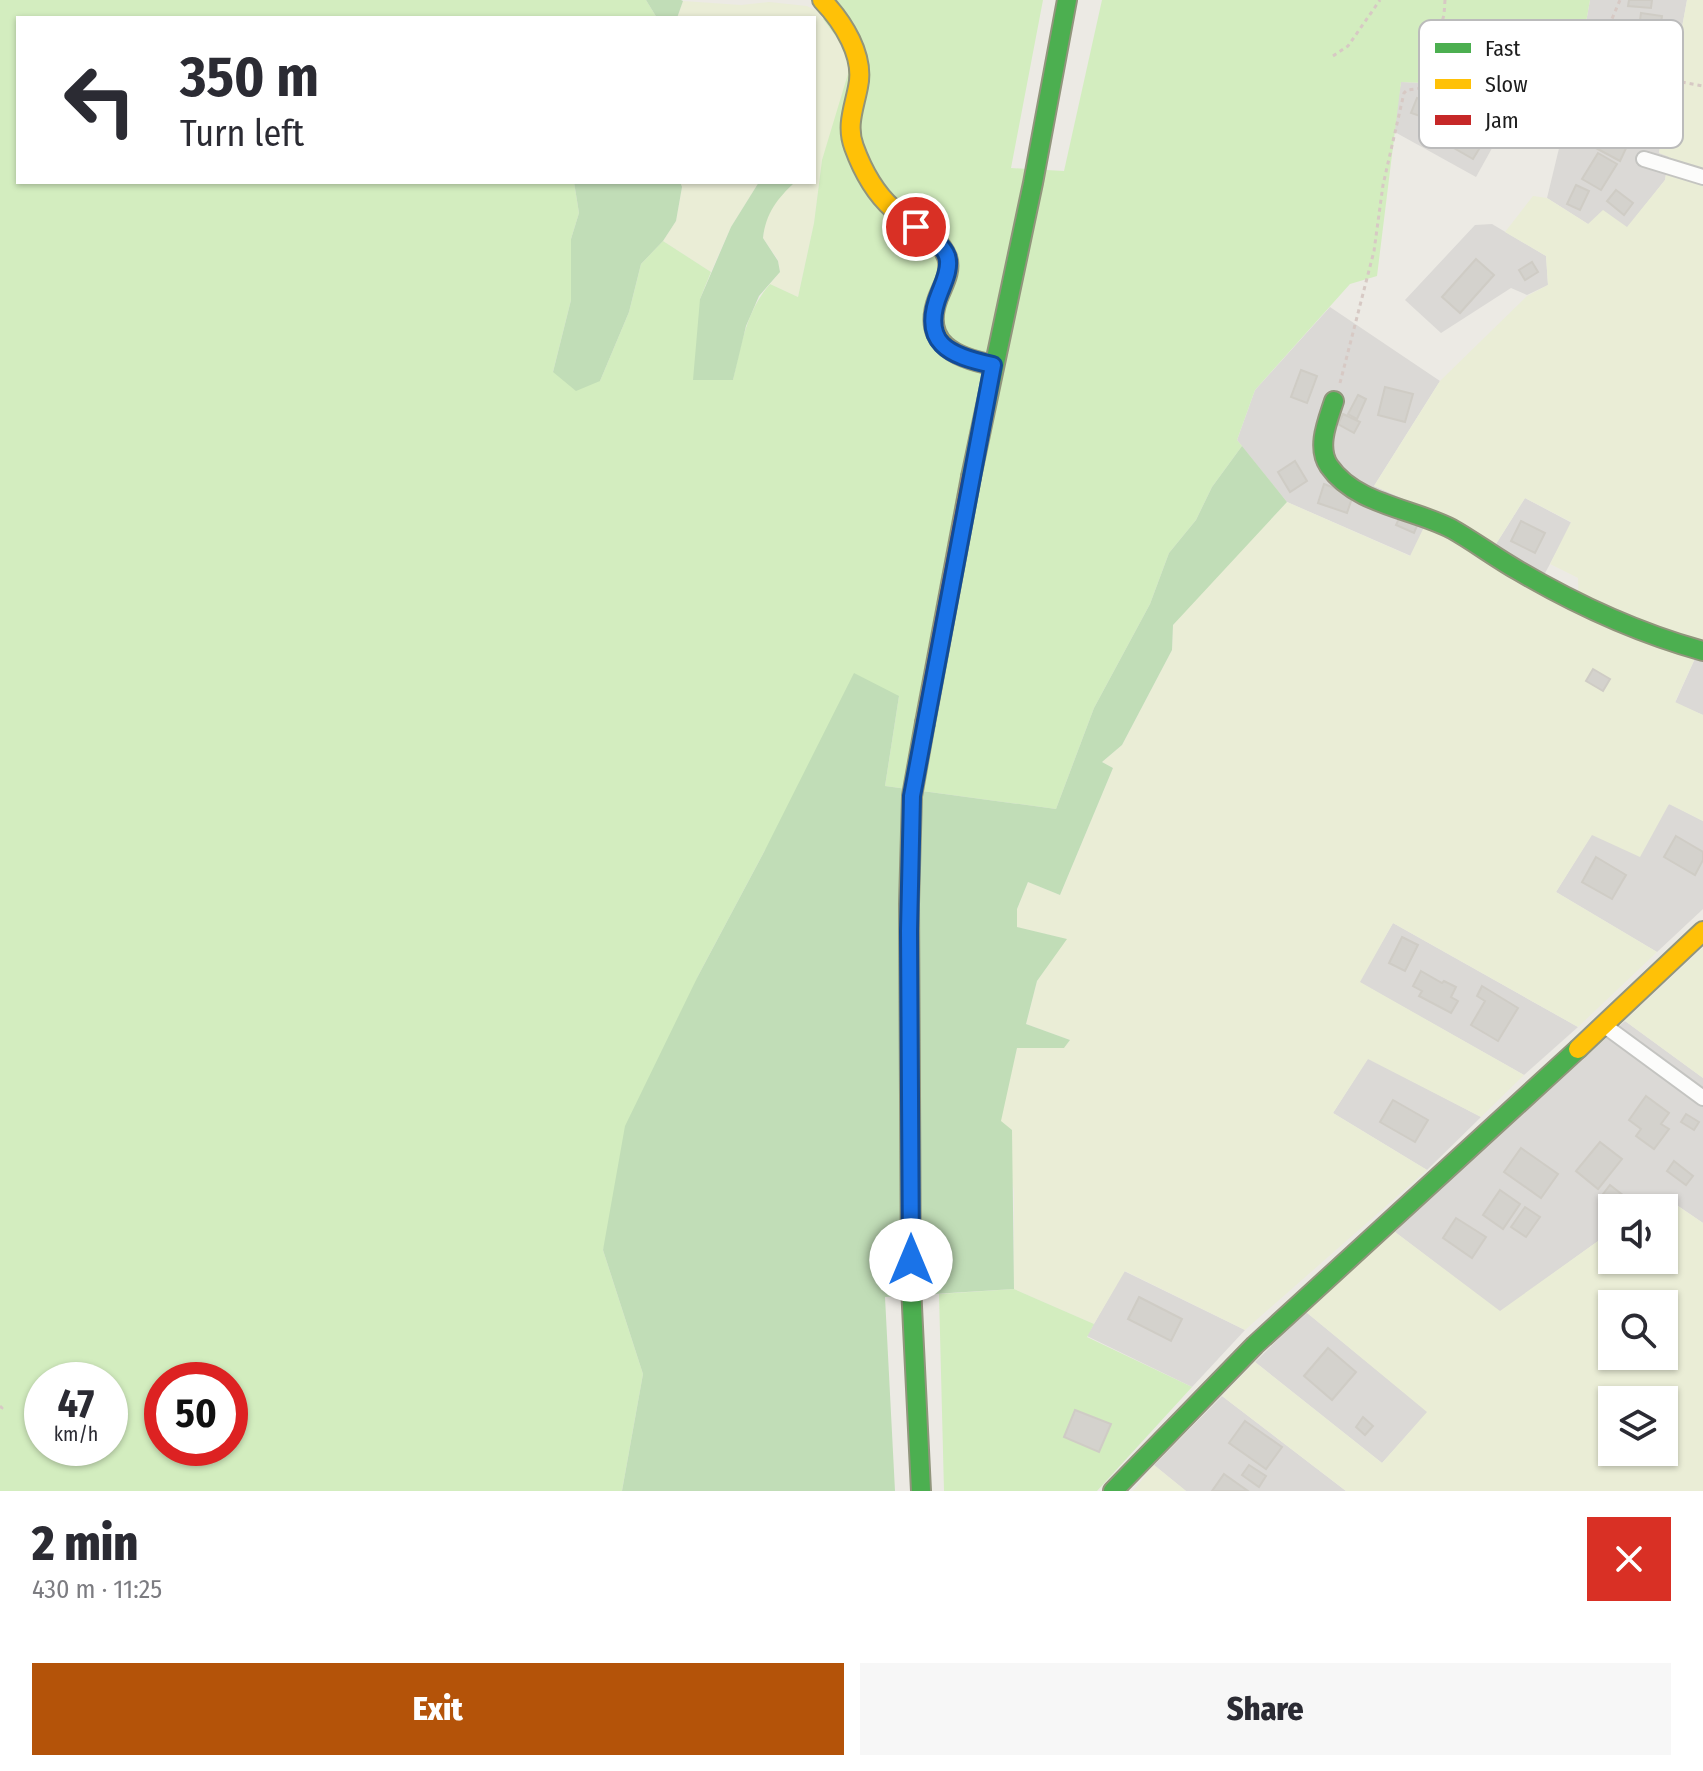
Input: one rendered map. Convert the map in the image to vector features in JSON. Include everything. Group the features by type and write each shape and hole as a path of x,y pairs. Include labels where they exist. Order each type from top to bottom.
{"street":[{"path":"824,0 849,40 860,66 848,126 866,171 893,210 932,238 947,255 948,269 931,317 935,331 954,355 993,365"},
{"path":"921,1491 911,1272 909,917 912,796 993,365 1033,183 1067,0"},
{"path":"1644,159 1703,177"},
{"path":"1334,401 1324,442 1327,465 1356,491 1441,524 1550,589 1637,632 1703,651"},
{"path":"1113,1491 1173,1424 1289,1309 1605,1026 1703,931"},
{"path":"1605,1026 1703,1098"}],"path":[{"path":"1333,56 1348,46 1380,0"},
{"path":"1442,20 1445,0"},
{"path":"1612,20 1620,0"},
{"path":"1683,82 1703,86"},
{"path":"1334,401 1346,368 1374,251 1383,185 1404,93 1419,88"}],"shaded area":[{"path":"1590,0 1687,0 1683,22 1586,20"},
{"path":"1401,82 1419,83 1419,145 1393,131"},
{"path":"1424,148 1492,148 1476,177"},
{"path":"1559,148 1660,148 1659,153 1669,156 1665,180 1627,228 1588,224 1547,198"},
{"path":"1492,224 1546,256 1548,285 1527,295 1511,288 1441,333 1405,300 1475,225"},
{"path":"1330,307 1440,381 1374,486 1432,511 1411,556 1287,502 1237,440 1255,390"},
{"path":"1525,498 1572,523 1544,575 1496,544"},
{"path":"1697,654 1703,655 1703,715 1675,703"},
{"path":"1670,804 1703,821 1703,909 1657,952 1556,892 1592,834"},
{"path":"1393,923 1578,1027 1524,1075 1359,982"},
{"path":"1625,1021 1703,1078 1703,1223 1678,1206 1678,1194 1598,1194 1598,1241 1500,1312 1395,1232 1450,1178"},
{"path":"1368,1058 1481,1117 1427,1170 1333,1113"},
{"path":"1124,1271 1245,1330 1192,1387 1087,1336"},
{"path":"1306,1312 1428,1412 1382,1463 1255,1362"},
{"path":"1222,1396 1346,1491 1186,1491 1154,1465"}],"green space":[{"path":"0,0 646,0 656,16 16,16 16,184 574,184 579,213 571,239 571,300 553,372 600,381 629,312 641,264 663,241 711,272 700,299 733,380 750,317 762,294 770,284 798,297 814,223 822,160 851,64 848,53 823,19 836,0 1043,0 1011,168 1064,171 1102,0 1590,0 1586,20 1419,20 1419,83 1401,82 1377,276 1350,284 1255,390 1237,440 1242,446 1212,487 1196,520 1169,553 1150,604 1094,708 1056,809 885,786 899,696 765,850 698,976 603,1250 643,1374 622,1491 0,1491"},
{"path":"646,0 683,1 678,16 656,16"},
{"path":"1687,0 1703,0 1703,655 1697,654 1675,702 1703,715 1703,821 1669,804 1640,857 1592,835 1556,892 1657,952 1578,1027 1393,923 1360,982 1524,1075 1481,1117 1368,1059 1333,1113 1427,1170 1245,1330 1125,1271 1094,1324 1014,1289 1014,1191 1000,1122 1017,1048 1064,1048 1070,1040 1026,1024 1037,981 1066,939 1016,927 1017,909 1028,882 1060,895 1113,768 1102,762 1122,745 1172,650 1173,625 1195,598 1287,502 1410,556 1425,525 1579,609 1578,578 1550,564 1571,522 1525,498 1496,544 1374,486 1440,381 1527,296 1548,285 1546,256 1505,232 1533,196 1547,198 1588,224 1603,210 1627,227 1665,180 1669,157 1659,153 1660,148 1683,148 1683,22"},
{"path":"683,1 741,5 769,2 807,6 817,11 848,53 850,75 822,160 814,223 798,297 770,284 780,272 778,260 763,238 765,222 775,201 793,184 816,184 816,16 678,16"},
{"path":"574,184 681,184 682,187 676,221 663,241 641,264 629,312 600,381 576,391 553,372 571,300 571,239 579,213"},
{"path":"681,184 758,184 731,227 711,272 663,241 676,221"},
{"path":"758,184 793,184 773,207 767,221 763,238 778,261 780,272 759,296 746,326 733,380 693,380 700,299 731,227"},
{"path":"1242,446 1287,502 1173,625 1172,650 1122,745 1102,762 1113,768 1060,895 1028,882 1017,909 1017,927 1067,939 1037,981 1026,1024 1070,1040 1064,1048 1017,1048 1001,1121 1012,1130 1014,1289 885,1297 895,1491 622,1491 643,1374 603,1250 625,1126 698,976 854,673 899,696 885,786 1056,809 1094,708 1150,604 1169,553 1196,520 1212,487"},
{"path":"1703,948 1703,1078 1625,1021"},
{"path":"1678,1206 1703,1223 1703,1491 1346,1491 1222,1396 1255,1362 1382,1463 1427,1412 1306,1312 1395,1232 1500,1311 1598,1241 1598,1274 1678,1274"},
{"path":"1014,1289 1094,1324 1087,1337 1192,1387 1097,1491 944,1491 939,1294"},
{"path":"1154,1465 1186,1491 1133,1491"}],"building":[{"path":"1629,0 1652,0 1651,8 1628,6"},
{"path":"1641,13 1662,16 1661,20 1640,20"},
{"path":"1417,98 1419,99 1419,116 1411,113"},
{"path":"1454,148 1480,148 1473,159"},
{"path":"1596,148 1626,148 1620,161"},
{"path":"1598,153 1617,164 1601,190 1582,179"},
{"path":"1576,185 1589,191 1580,210 1567,204"},
{"path":"1616,190 1633,203 1624,215 1607,201"},
{"path":"1476,259 1494,275 1460,313 1442,297"},
{"path":"1532,262 1538,272 1525,280 1519,270"},
{"path":"1301,370 1317,376 1307,403 1291,397"},
{"path":"1385,387 1413,394 1405,422 1378,415"},
{"path":"1358,395 1366,399 1357,419 1348,414"},
{"path":"1343,414 1360,422 1354,433 1338,424"},
{"path":"1295,461 1307,481 1290,492 1278,472"},
{"path":"1324,484 1353,495 1347,513 1318,503"},
{"path":"1401,514 1419,521 1414,533 1396,525"},
{"path":"1521,521 1545,533 1535,553 1511,541"},
{"path":"1593,669 1610,679 1603,691 1586,681"},
{"path":"1676,836 1703,852 1703,860 1695,875 1664,857"},
{"path":"1596,857 1626,875 1612,899 1582,882"},
{"path":"1402,937 1418,945 1405,971 1389,963"},
{"path":"1421,971 1456,987 1451,997 1458,1001 1451,1013 1419,996 1422,991 1413,986"},
{"path":"1482,986 1518,1008 1498,1041 1471,1025 1485,1001 1477,996"},
{"path":"1646,1096 1669,1113 1661,1124 1669,1129 1654,1149 1636,1136 1641,1129 1629,1120"},
{"path":"1393,1100 1428,1120 1415,1142 1380,1122"},
{"path":"1686,1114 1699,1122 1694,1130 1681,1122"},
{"path":"1600,1142 1622,1159 1598,1189 1576,1171"},
{"path":"1521,1148 1558,1174 1541,1198 1504,1172"},
{"path":"1674,1161 1693,1176 1686,1185 1667,1171"},
{"path":"1610,1185 1621,1194 1603,1194"},
{"path":"1500,1190 1520,1204 1503,1229 1483,1215"},
{"path":"1525,1207 1540,1217 1526,1237 1511,1227"},
{"path":"1456,1218 1486,1237 1472,1258 1443,1238"},
{"path":"1139,1297 1182,1319 1171,1341 1128,1319"},
{"path":"1328,1348 1356,1372 1332,1400 1304,1376"},
{"path":"1075,1410 1111,1424 1099,1452 1064,1437"},
{"path":"1363,1417 1373,1426 1365,1435 1356,1427"},
{"path":"1245,1421 1282,1447 1266,1469 1229,1443"},
{"path":"1249,1465 1266,1476 1259,1487 1242,1475"},
{"path":"1224,1474 1248,1491 1212,1491"}],"traffic: fast":[{"path":"971,477 1033,183 1067,0"},
{"path":"1334,401 1324,434 1325,459 1340,479 1354,489 1369,498 1452,529 1519,571 1586,607 1655,636 1703,651"},
{"path":"921,1491 911,1286 909,904 912,796 925,723"},
{"path":"1113,1491 1255,1345 1578,1049"}],"traffic: slow":[{"path":"822,0 844,29 858,63 858,87 851,132 861,164 886,203 937,242 947,257 948,273 934,314 938,337 955,353 993,365"},
{"path":"1578,1049 1703,931"}],"traffic: jam":[{"path":"925,723 971,477"}],"route":[{"path":"911,1260 909,931 912,796 993,365 954,355 935,331 931,317 948,269 947,255 932,238 916,227"}]}
